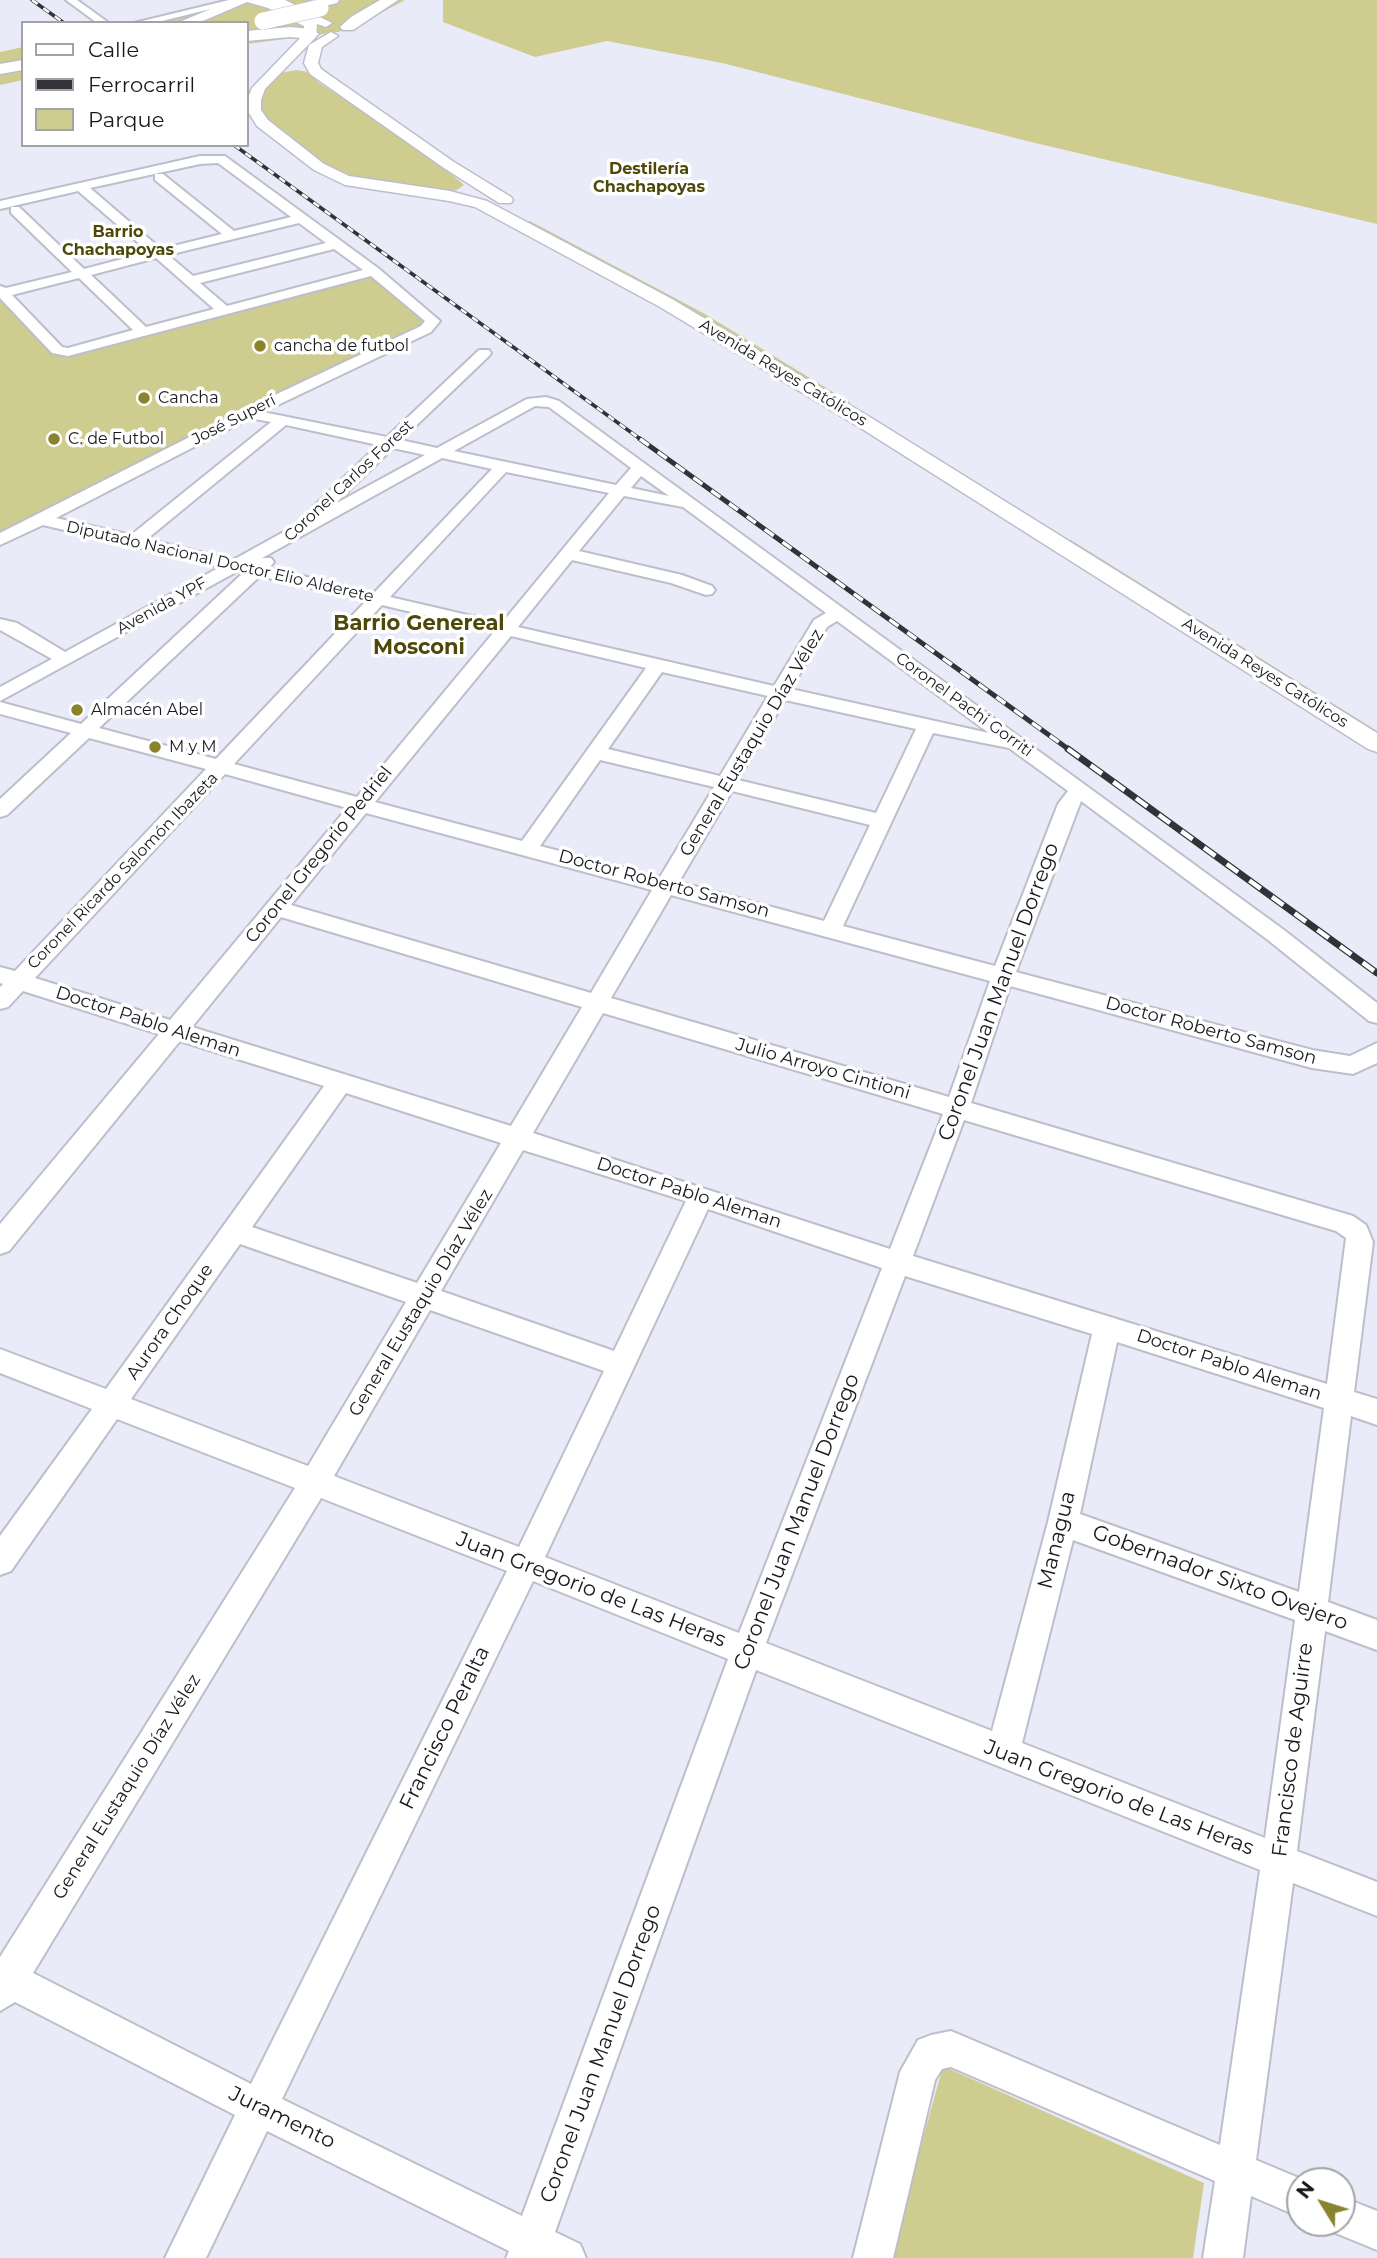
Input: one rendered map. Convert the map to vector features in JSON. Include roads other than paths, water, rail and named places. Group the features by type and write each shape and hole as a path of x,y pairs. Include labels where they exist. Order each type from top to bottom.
{"highway":[{"path":"189,21 244,0"},
{"path":"255,20 350,0"},
{"path":"348,27 391,0"},
{"path":"248,36 290,32 321,35"},
{"path":"0,72 21,67"}],"main road":[{"path":"244,0 272,5 306,21 321,35"},
{"path":"279,0 281,4 319,22 348,27"},
{"name":"Avenida Reyes Católicos","path":"348,27 342,33 321,35 271,76 259,88 254,100 254,110 262,123 330,174 345,180 450,196 481,204 666,303 866,423 1377,744"},
{"name":"Avenida Reyes Católicos","path":"321,35 311,63 315,71 449,165 537,220 746,331 1377,724"},
{"path":"271,76 283,70 303,69 338,89"},
{"path":"383,186 445,193 465,187 467,180 449,165"}],"street":[{"path":"71,0 101,21"},
{"path":"148,21 244,0"},
{"path":"0,214 84,190 216,158 373,271"},
{"path":"0,205 159,177 224,162"},
{"path":"159,177 232,236"},
{"path":"84,190 224,310"},
{"path":"15,210 143,331"},
{"path":"2,292 302,218"},
{"path":"191,281 337,244"},
{"path":"2,292 60,351 72,351 373,271"},
{"name":"José Superí","path":"0,540 248,413 372,356 433,324 421,310 373,271"},
{"name":"Coronel Carlos Forest","path":"0,810 484,353"},
{"name":"Avenida YPF","path":"0,695 532,402 546,401"},
{"name":"Coronel Pachi Gorriti","path":"546,401 554,404 1276,935 1377,1015"},
{"path":"248,413 690,506"},
{"path":"134,541 282,421"},
{"name":"Coronel Ricardo Salomón Ibazeta","path":"0,1000 9,978 223,766 503,466"},
{"name":"Coronel Gregorio Pedriel","path":"0,1242 639,468"},
{"name":"Diputado Nacional Doctor Elio Alderete","path":"40,519 657,665 986,739 1015,743"},
{"path":"569,554 676,579 706,590"},
{"name":"General Eustaquio Díaz Vélez","path":"3,1982 314,1483 820,624 838,613"},
{"path":"0,624 65,659"},
{"path":"528,848 657,665"},
{"name":"Doctor Roberto Samson","path":"0,708 87,729 1327,1062 1353,1065 1377,1052"},
{"path":"831,928 927,726"},
{"path":"594,752 883,821"},
{"name":"Coronel Juan Manuel Dorrego","path":"529,2249 747,1651 957,1108 1003,975 1068,804 1079,791"},
{"name":"Julio Arroyo Cintioni","path":"276,908 1344,1223 1357,1232 1360,1242"},
{"name":"Doctor Pablo Aleman","path":"9,978 701,1196 897,1262 1377,1412"},
{"name":"Doctor Roberto Samson","path":"1327,1062 1351,1055 1377,1036"},
{"name":"Aurora Choque","path":"0,1561 340,1083"},
{"name":"Francisco Peralta","path":"186,2258 258,2106 526,1564 701,1196"},
{"path":"234,1231 425,1295 620,1365"},
{"name":"Francisco de Aguirre","path":"1223,2258 1279,1860 1360,1242"},
{"name":"Managua","path":"1003,1752 1063,1522 1107,1326"},
{"name":"Juan Gregorio de Las Heras","path":"0,1361 526,1564 1377,1899"},
{"name":"Gobernador Sixto Ovejero","path":"1063,1522 1377,1635"},
{"name":"Juramento","path":"3,1982 258,2106 529,2249 566,2258"},
{"path":"873,2258 918,2072 931,2053 951,2049 1286,2192"},
{"path":"1356,2222 1377,2231"}],"railway":[{"path":"32,0 61,21"},
{"path":"237,147 643,441"},
{"path":"640,439 1071,751"},
{"path":"1068,749 1377,973"}],"place":[{"name":"cancha de futbol","path":"260,346"},
{"name":"Cancha","path":"144,398"},
{"name":"C. de Futbol","path":"54,439"},
{"name":"Almacén Abel","path":"77,710"},
{"name":"M y M","path":"155,747"}],"district":[{"name":"Destilería Chachapoyas","path":"649,178"},
{"name":"Barrio Chachapoyas","path":"118,241"},
{"name":"Barrio Genereal Mosconi","path":"419,636"}]}
